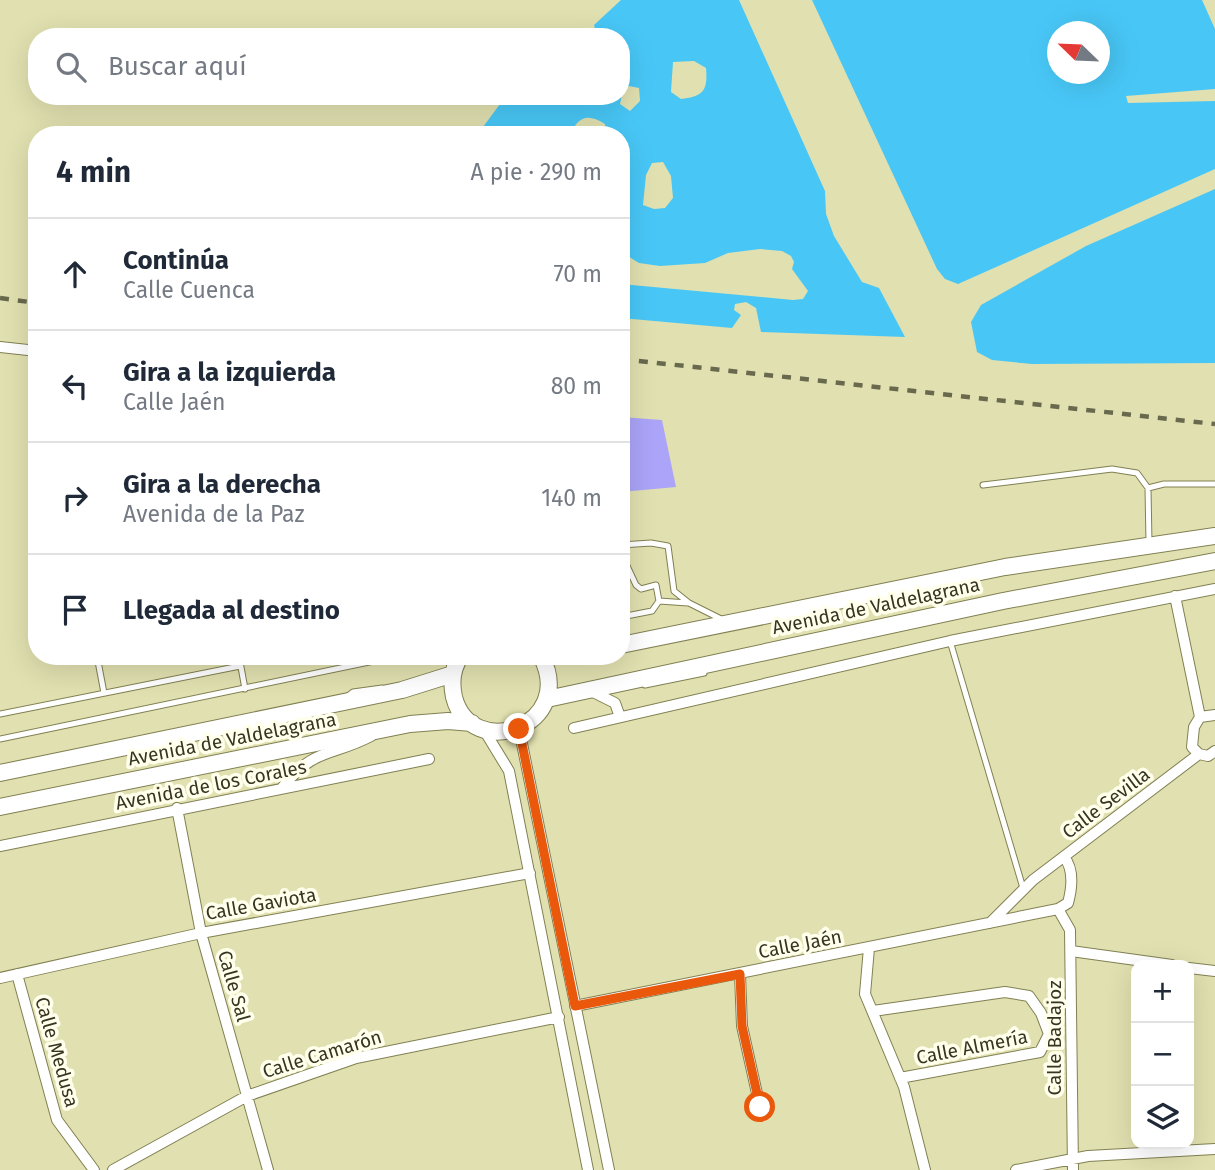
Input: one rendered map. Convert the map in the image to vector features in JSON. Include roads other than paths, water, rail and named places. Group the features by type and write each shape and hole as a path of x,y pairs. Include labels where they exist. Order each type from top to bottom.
{"main road":[{"name":"Avenida de Valdelagrana","path":"630,643 993,570 1215,536"},
{"name":"Avenida de Valdelagrana","path":"547,699 1003,601 1215,561"},
{"path":"457,665 453,674 455,702 478,727"},
{"path":"519,729 533,720 547,699 549,683 544,665"},
{"name":"Avenida de Valdelagrana","path":"0,773 395,692 453,674"},
{"name":"Avenida de Valdelagrana","path":"0,807 410,724 448,721 496,732 519,729"}],"street":[{"path":"0,347 28,350"},
{"path":"574,728 950,641 1215,589"},
{"path":"1175,596 1200,717 1192,738 1192,747 1199,754"},
{"path":"591,691 615,703 620,717"},
{"path":"1200,717 1215,715"},
{"path":"478,727 509,771 588,1170"},
{"path":"519,729 609,1170"},
{"path":"282,788 299,767 331,750 358,743 378,732"},
{"name":"Calle Sevilla","path":"1023,888 1199,754 1208,755 1215,751"},
{"name":"Avenida de los Corales","path":"0,846 429,759"},
{"name":"Calle Sal","path":"177,808 201,933 268,1170"},
{"path":"1058,909 1068,903 1070,896 1071,876 1064,857"},
{"name":"Calle Gaviota","path":"0,978 201,933 530,873"},
{"path":"990,923 1023,888"},
{"name":"Calle Jaén","path":"575,1006 1058,909"},
{"name":"Calle Badajoz","path":"1058,909 1070,930 1073,1170"},
{"path":"869,948 865,994 900,1078 925,1170"},
{"path":"1071,951 1136,960"},
{"path":"1194,969 1215,971"},
{"name":"Calle Medusa","path":"17,974 57,1120 94,1170"},
{"path":"740,974 742,1026 760,1107"},
{"name":"Calle Almería","path":"873,1011 1005,992 1028,996 1041,1013 1049,1034 1040,1052 900,1078"},
{"name":"Calle Camarón","path":"114,1170 247,1096 356,1058 558,1017"},
{"path":"1016,1170 1073,1158 1215,1149"}],"lane":[{"path":"983,485 1112,469 1137,473 1148,488 1150,545"},
{"path":"1148,488 1164,484 1215,484"},
{"path":"630,546 651,543 667,546 674,591 689,603 727,622"},
{"path":"630,576 641,589 656,585 660,601"},
{"path":"660,601 689,603"},
{"path":"630,615 652,611 660,601"},
{"path":"950,641 1023,888"},
{"path":"99,665 104,693"},
{"path":"0,739 356,665"},
{"path":"0,714 240,666 245,689"}],"water":[{"path":"621,0 739,0 825,191 826,214 834,236 862,282 879,288 905,337 761,332 756,308 746,302 735,304 734,310 741,315 732,328 630,319 630,285 793,300 803,299 808,291 792,269 794,262 791,256 782,251 760,249 728,253 705,263 660,266 639,263 630,258 630,126 605,126 593,118 584,118 575,126 484,126 499,105 621,105 630,111 640,101 639,88 630,86 630,28 595,28 594,25","holes":["694,61 706,68 705,87 699,94 681,99 671,92 673,62","663,162 671,176 673,198 665,208 654,209 643,205 646,175 652,163"]},
{"path":"812,0 1202,0 1215,29 1215,89 1126,96 1128,103 1215,101 1215,169 958,284 945,279 937,269"},
{"path":"1215,189 1215,363 1032,364 992,360 977,352 971,322 981,305 1086,246"}],"railway":[{"path":"0,298 28,302"},
{"path":"630,360 1215,424"}]}
